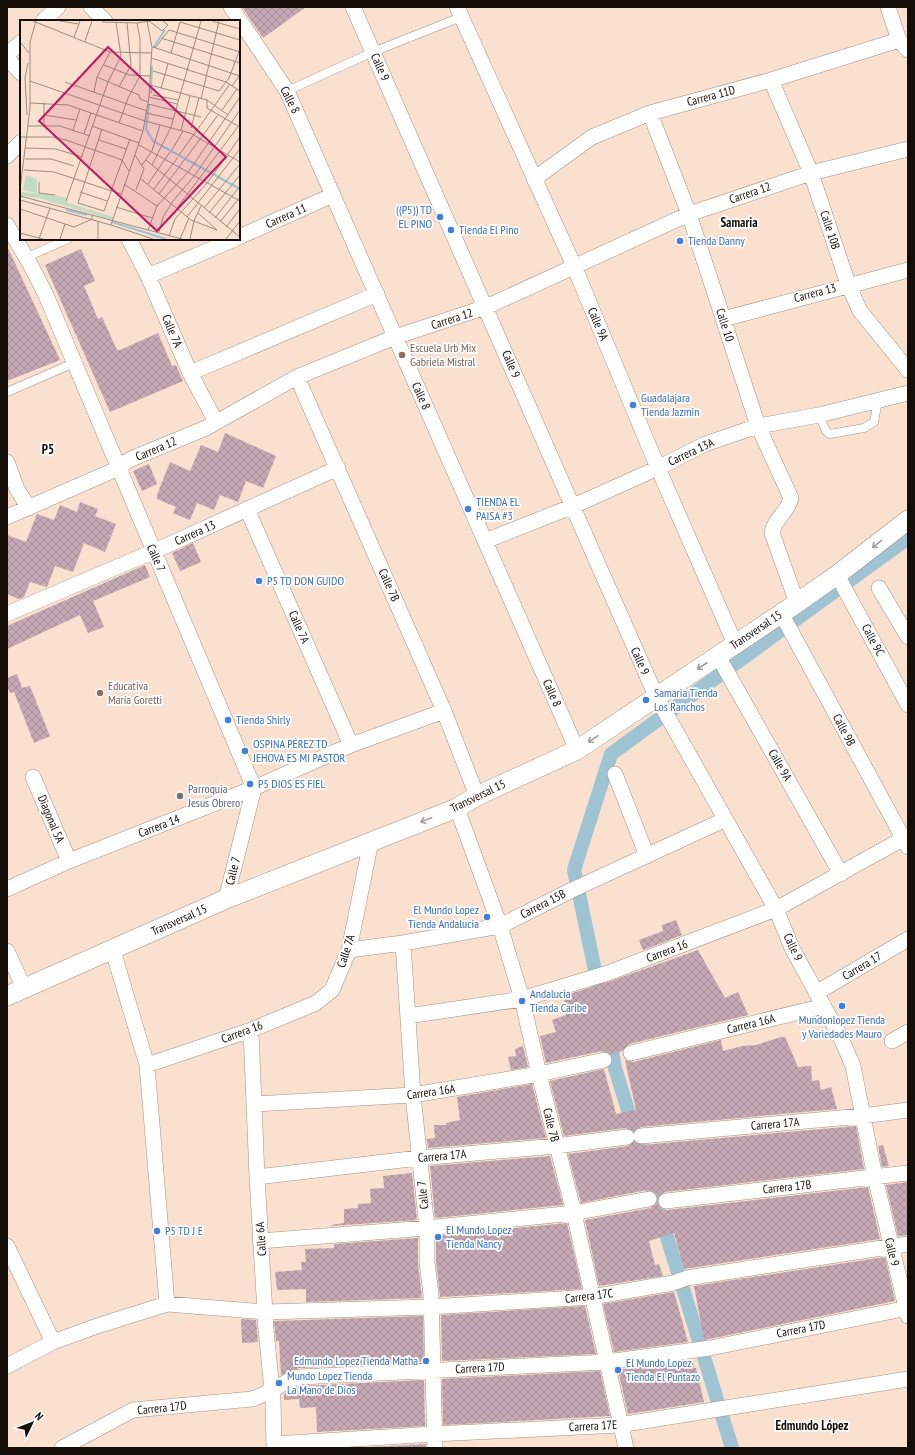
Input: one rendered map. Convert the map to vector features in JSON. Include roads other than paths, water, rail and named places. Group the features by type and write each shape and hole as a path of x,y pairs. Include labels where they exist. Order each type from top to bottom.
{"street":[{"path":"44,20 58,7"},
{"path":"92,7 104,20"},
{"name":"Calle 8","path":"231,7 240,20"},
{"name":"Calle 9","path":"353,7 658,701 724,820 776,909 792,948 853,1066 862,1116 890,1246 907,1310"},
{"path":"888,7 904,45"},
{"name":"Calle 9A","path":"459,12 574,266 658,468 735,644"},
{"name":"Calle 8","path":"240,20 287,91 577,750"},
{"path":"20,43 7,57 20,72"},
{"name":"Carrera 11D","path":"534,179 592,137 650,113 904,45"},
{"name":"Calle 10B","path":"771,80 811,173 848,284 860,311 908,370"},
{"name":"Calle 10","path":"650,113 689,214 758,426 791,498 790,505 773,525 772,533 797,603"},
{"path":"7,156 20,143"},
{"name":"Carrera 12","path":"7,517 118,467 131,459 216,422 297,376 396,337 486,307 689,214 811,173 908,149"},
{"name":"Carrera 11","path":"240,237 333,195"},
{"name":"Calle 7","path":"7,225 27,258 45,293 254,788 226,899"},
{"name":"Calle 7A","path":"130,240 148,276 190,373 216,422"},
{"path":"148,276 233,240"},
{"name":"Carrera 13","path":"723,318 848,284 908,270"},
{"path":"190,373 377,294"},
{"name":"Calle 7B","path":"297,376 444,711 477,796"},
{"name":"Carrera 13A","path":"485,541 658,468 705,444 758,426 819,415 908,393"},
{"path":"9,467 17,489 29,508"},
{"name":"Carrera 13","path":"7,614 153,551 338,468"},
{"name":"Calle 7A","path":"247,509 350,745"},
{"name":"Transversal 15","path":"15,992 226,899 457,808 477,796 577,750 658,701 721,660 735,644 786,621 797,603 841,582 908,520"},
{"name":"Calle 9C","path":"841,582 908,706"},
{"path":"879,588 908,637"},
{"name":"Calle 9B","path":"786,621 906,840"},
{"name":"Calle 9A","path":"721,660 841,874"},
{"name":"Carrera 14","path":"7,889 69,861 254,788 350,745 444,711"},
{"path":"615,774 647,856"},
{"name":"Diagonal 5A","path":"33,777 69,861"},
{"name":"Calle 7B","path":"457,808 500,926 522,999 556,1146 574,1212 591,1297 607,1362 619,1425 626,1448"},
{"name":"Carrera 15B","path":"349,950 403,943 500,926 577,887 724,820"},
{"name":"Carrera 16","path":"408,1016 522,999 608,973 776,909 906,840"},
{"name":"Calle 7A","path":"332,990 349,950 371,841"},
{"name":"Carrera 17","path":"820,1000 908,939"},
{"name":"Calle 7","path":"403,943 413,1095 426,1228 435,1441"},
{"path":"7,1366 53,1342 100,1325 167,1304 147,1065 113,950"},
{"path":"7,951 15,992"},
{"name":"Carrera 16","path":"147,1065 251,1030 316,1003 332,990"},
{"name":"Carrera 16A","path":"631,1053 820,1000"},
{"name":"Calle 6A","path":"251,1030 260,1241 272,1390 274,1446"},
{"path":"892,1041 908,1032"},
{"name":"Carrera 16A","path":"255,1104 413,1095 539,1074 604,1060"},
{"name":"Carrera 17A","path":"257,1177 419,1158 862,1116 908,1110"},
{"name":"Carrera 17B","path":"666,1201 908,1173"},
{"path":"260,1241 426,1228 574,1212 649,1199"},
{"name":"Carrera 17C","path":"167,1304 266,1312 430,1307 591,1297 673,1283 687,1278 908,1244"},
{"path":"7,1246 53,1342"},
{"name":"Carrera 17D","path":"62,1448 133,1410 252,1398 299,1377 607,1362 705,1348 907,1310"},
{"name":"Carrera 17E","path":"274,1446 435,1441 619,1425 908,1379"}],"lane":[{"path":"287,91 459,12"},
{"path":"27,258 66,240"},
{"path":"7,392 74,363"},
{"path":"819,415 826,431 830,434 864,428 874,422 878,400"}],"waterway":[{"path":"602,1004 574,870 611,754 908,538"},
{"path":"609,1036 615,1068 732,1448"}],"place":[{"name":"((P5)) TD EL PINO","path":"440,217"},
{"name":"Tienda El Pino","path":"451,230"},
{"name":"Tienda Danny","path":"680,241"},
{"name":"Escuela Urb Mix Gabriela Mistral","path":"402,355"},
{"name":"Guadalajara Tienda Jazmin","path":"633,405"},
{"name":"TIENDA EL PAISA #3","path":"468,509"},
{"name":"P5 TD DON GUIDO","path":"259,581"},
{"name":"Educativa María Goretti","path":"100,693"},
{"name":"Samaria Tienda Los Ranchos","path":"646,700"},
{"name":"Tienda Shirly","path":"228,720"},
{"name":"OSPINA PÉREZ TD JEHOVA ES MI PASTOR","path":"245,751"},
{"name":"P5 DIOS ES FIEL","path":"250,784"},
{"name":"Parroquia Jesus Obrero","path":"180,796"},
{"name":"El Mundo Lopez Tienda Andalucia","path":"487,917"},
{"name":"Andalucia Tienda Caribe","path":"522,1001"},
{"name":"Mundonlopez Tienda y Variedades Mauro","path":"842,1006"},
{"name":"P5 TD J E","path":"157,1231"},
{"name":"El Mundo Lopez Tienda Nancy","path":"438,1237"},
{"name":"Edmundo Lopez Tienda Matha","path":"426,1361"},
{"name":"El Mundo Lopez Tienda El Puntazo","path":"618,1370"},
{"name":"Mundo Lopez Tienda La Mano de Dios","path":"279,1383"}],"district":[{"name":"Samaria","path":"739,222"},
{"name":"P5","path":"48,449"},
{"name":"Edmundo López","path":"812,1425"}]}
